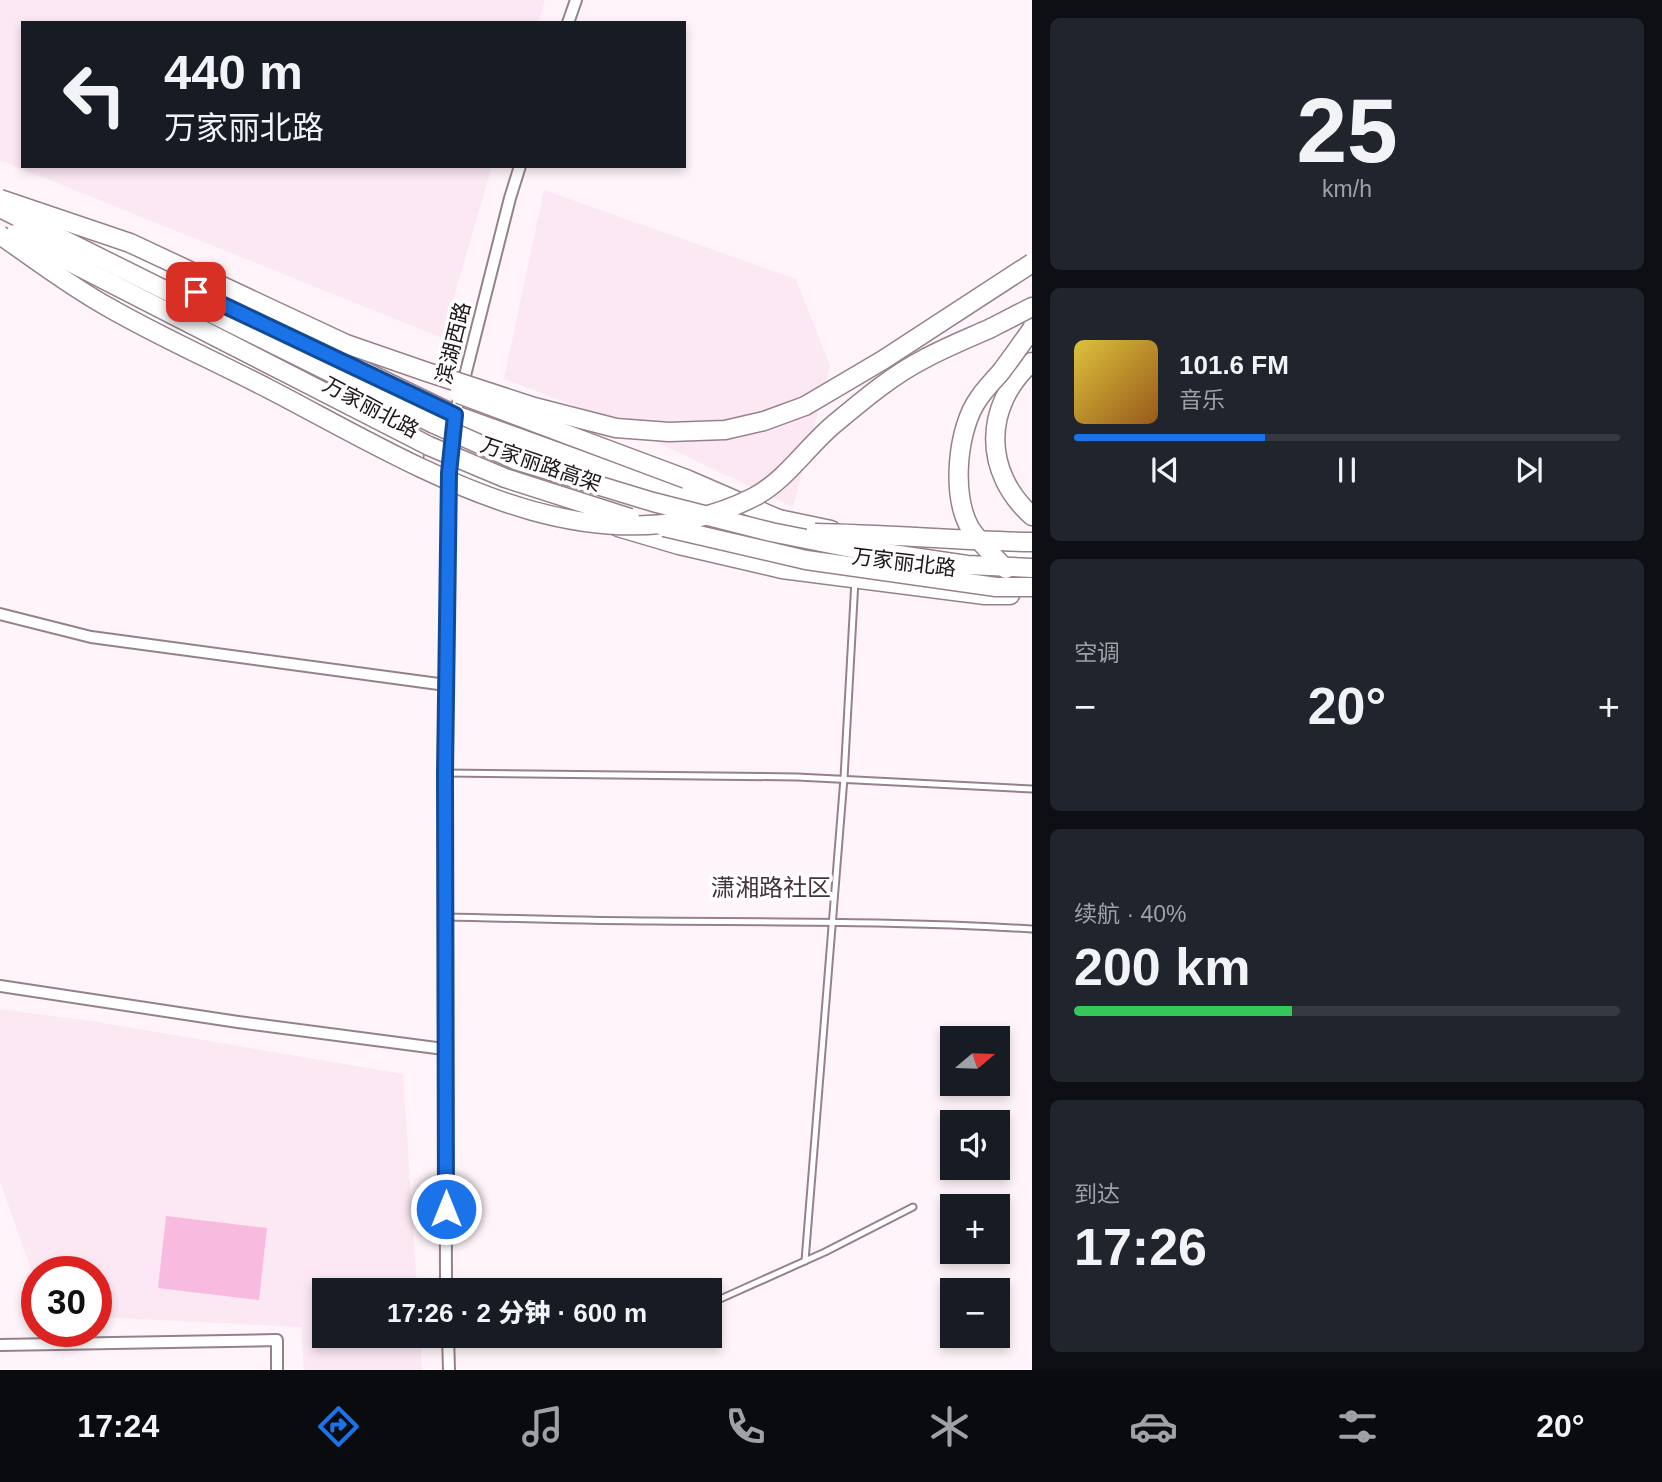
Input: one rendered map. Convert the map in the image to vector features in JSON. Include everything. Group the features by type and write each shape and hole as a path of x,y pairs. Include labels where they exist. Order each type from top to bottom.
{"main road":[{"name":"万家丽北路","path":"0,197 455,415 663,490 777,526 1004,557 1032,557"},
{"path":"0,197 130,243 426,382 685,479 777,526 963,541 1032,542"},
{"name":"万家丽路高架","path":"0,207 422,418 518,461 653,502 777,526 851,548 967,565 1032,568"},
{"name":"万家丽路高架","path":"0,225 429,446 505,478 614,514 806,561 996,586 1032,588"},
{"path":"0,235 106,307 413,465 514,506 596,524 677,523 718,511 754,496 777,482 830,428 873,392 923,359 1032,307"},
{"name":"万家丽北路","path":"0,243 257,371 449,473 680,545 782,569 985,595 1032,595"},
{"path":"346,344 534,407 616,428 669,432 725,430 764,421 805,406 926,333 1032,263"},
{"path":"1032,329 977,399 963,430 958,472 962,507 970,526 987,550 1014,577 1032,588"},
{"path":"1032,362 1019,374 1000,403 995,439 1000,475 1020,505 1032,516"}],"street":[{"path":"569,21 576,0"},
{"name":"滨湖西路","path":"446,1278 444,917 449,473 455,415 519,168"},
{"path":"0,614 91,637 446,685"},
{"path":"0,986 238,1022 444,1049"},
{"path":"0,1345 277,1340 277,1370"},
{"path":"448,1348 449,1370"}],"lane":[{"path":"805,1261 844,778 855,580"},
{"path":"445,773 844,778 1032,789"},
{"path":"444,917 832,921 1032,929"},
{"path":"722,1298 913,1208"}],"shaded area":[{"path":"0,0 545,0 539,21 21,21 21,168 491,168 442,338 0,160"},
{"path":"544,190 796,279 830,366 793,507 602,416 504,379"},
{"path":"0,1009 91,1021 403,1074 416,1278 312,1278 312,1348 421,1348 422,1370 304,1370 301,1327 112,1318 112,1256 26,1256 0,1182"},
{"path":"166,1216 267,1228 259,1300 158,1288"}],"district":[{"name":"潇湘路社区","path":"771,887"}],"route":[{"path":"196,292 455,415 449,473 445,773 446,1209"}]}
